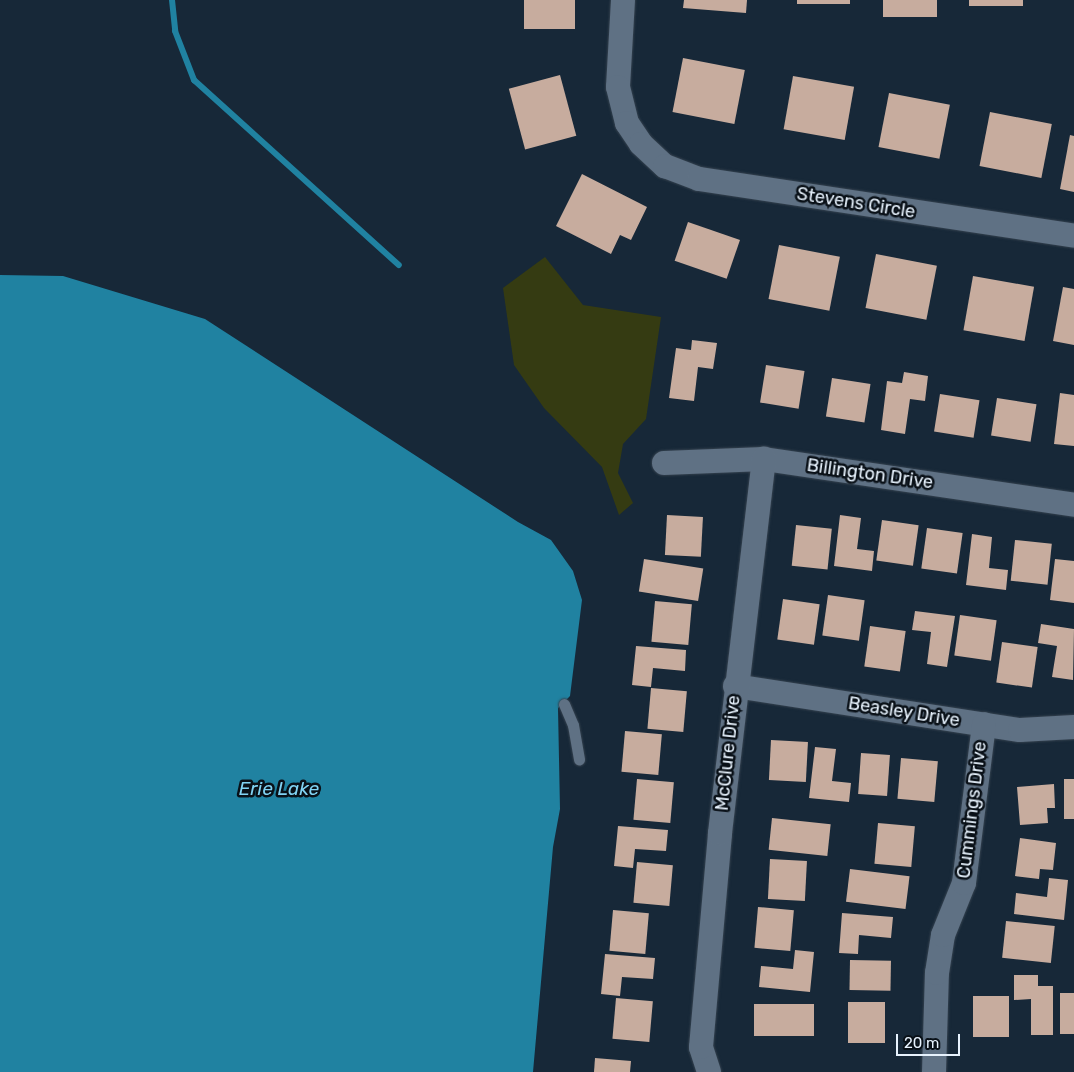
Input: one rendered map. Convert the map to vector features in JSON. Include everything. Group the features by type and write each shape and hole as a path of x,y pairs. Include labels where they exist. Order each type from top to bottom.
{"street":[{"name":"Stevens Circle","path":"623,0 618,87 627,123 646,149 666,166 699,179 1074,236"},
{"name":"Billington Drive","path":"664,463 764,459 1074,505"},
{"name":"McClure Drive","path":"709,1072 701,1047 735,686 764,459"},
{"name":"Beasley Drive","path":"735,686 1020,730 1074,727"},
{"name":"Cummings Drive","path":"934,1072 937,973 943,935 964,883 984,724"}],"lane":[{"path":"564,704 573,725 579,759"}],"green space":[{"path":"545,257 583,305 661,317 646,419 623,444 618,473 633,503 619,515 602,467 544,408 514,365 503,288"}],"water":[{"name":"Erie Lake","path":"0,275 63,276 205,319 518,522 551,540 573,571 582,600 570,696 558,708 560,809 553,847 533,1072 0,1072"}],"building":[{"path":"524,0 575,0 575,29 524,29"},
{"path":"684,0 747,0 746,13 683,8"},
{"path":"797,0 850,0 850,4 797,4"},
{"path":"883,0 937,0 937,17 883,17"},
{"path":"969,0 1023,0 1023,6 969,6"},
{"path":"683,58 745,70 734,124 673,112"},
{"path":"560,75 576,136 525,150 509,89"},
{"path":"793,76 854,87 845,140 784,129"},
{"path":"889,93 950,105 939,159 879,147"},
{"path":"990,112 1052,124 1041,178 980,166"},
{"path":"1070,135 1074,136 1074,192 1060,189"},
{"path":"582,174 647,207 631,240 620,235 611,254 556,226"},
{"path":"688,222 740,240 727,279 675,261"},
{"path":"779,245 840,257 829,311 769,299"},
{"path":"876,254 937,266 926,320 866,308"},
{"path":"973,276 1034,287 1025,341 963,330"},
{"path":"1063,287 1074,289 1074,345 1053,341"},
{"path":"692,340 717,343 713,369 698,367 694,401 669,398 676,348 691,350"},
{"path":"766,365 805,371 799,409 760,403"},
{"path":"904,372 928,376 925,401 910,399 905,434 881,430 887,381 902,383"},
{"path":"832,378 871,384 864,423 826,417"},
{"path":"1060,393 1074,395 1074,446 1054,444"},
{"path":"940,394 980,400 974,438 934,432"},
{"path":"997,398 1037,404 1031,442 991,436"},
{"path":"667,515 703,517 701,557 665,555"},
{"path":"840,515 861,518 857,549 874,551 872,571 834,566"},
{"path":"882,520 919,525 913,566 876,561"},
{"path":"796,525 832,529 828,570 792,566"},
{"path":"927,528 963,533 957,574 921,569"},
{"path":"972,534 992,537 989,568 1008,570 1006,590 966,585"},
{"path":"1015,540 1052,544 1048,585 1011,581"},
{"path":"644,559 703,568 698,601 639,592"},
{"path":"1055,559 1074,561 1074,603 1050,600"},
{"path":"828,595 865,600 859,641 822,636"},
{"path":"783,599 820,604 814,645 777,640"},
{"path":"655,601 692,604 688,645 651,642"},
{"path":"915,611 955,616 947,667 927,664 931,632 912,630"},
{"path":"960,615 997,620 991,661 954,656"},
{"path":"1041,624 1074,629 1073,680 1052,677 1057,646 1038,643"},
{"path":"870,626 906,631 900,672 864,667"},
{"path":"1002,642 1038,647 1032,688 996,683"},
{"path":"636,646 686,650 685,671 653,668 651,687 632,685"},
{"path":"651,688 687,691 683,732 647,729"},
{"path":"625,731 662,734 658,775 621,772"},
{"path":"771,740 808,742 806,782 769,780"},
{"path":"815,747 836,749 832,781 851,783 849,802 809,798"},
{"path":"861,753 890,755 887,796 858,794"},
{"path":"901,758 938,761 934,802 897,799"},
{"path":"637,779 674,782 670,823 633,820"},
{"path":"1064,779 1074,779 1074,819 1064,819"},
{"path":"1054,784 1055,808 1047,808 1048,823 1020,825 1017,787"},
{"path":"772,818 831,824 827,856 769,850"},
{"path":"878,823 915,826 911,867 874,864"},
{"path":"618,826 668,830 666,851 635,849 633,868 614,866"},
{"path":"1020,838 1056,843 1053,870 1040,869 1039,879 1015,876"},
{"path":"770,859 807,861 805,901 768,899"},
{"path":"637,862 673,865 669,906 633,903"},
{"path":"850,869 910,876 906,909 846,902"},
{"path":"1049,878 1068,880 1064,920 1014,914 1016,893 1047,897"},
{"path":"758,907 794,910 790,951 754,948"},
{"path":"613,910 649,913 645,954 609,951"},
{"path":"842,913 893,917 891,938 859,935 858,954 839,953"},
{"path":"1006,921 1055,926 1051,963 1002,958"},
{"path":"795,950 814,952 810,992 759,987 761,966 793,969"},
{"path":"605,954 655,958 653,979 622,977 620,996 601,994"},
{"path":"850,960 891,961 890,991 849,990"},
{"path":"1014,975 1038,975 1038,986 1053,986 1053,1035 1031,1035 1031,999 1014,1000"},
{"path":"1060,993 1074,993 1074,1034 1060,1034"},
{"path":"973,996 1009,996 1009,1037 973,1037"},
{"path":"616,998 653,1001 649,1042 612,1039"},
{"path":"848,1002 885,1002 885,1043 848,1043"},
{"path":"754,1004 814,1004 814,1036 754,1036"},
{"path":"595,1058 631,1061 630,1072 594,1072"}],"waterway":[{"path":"172,0 175,31 194,80 399,265"}]}
